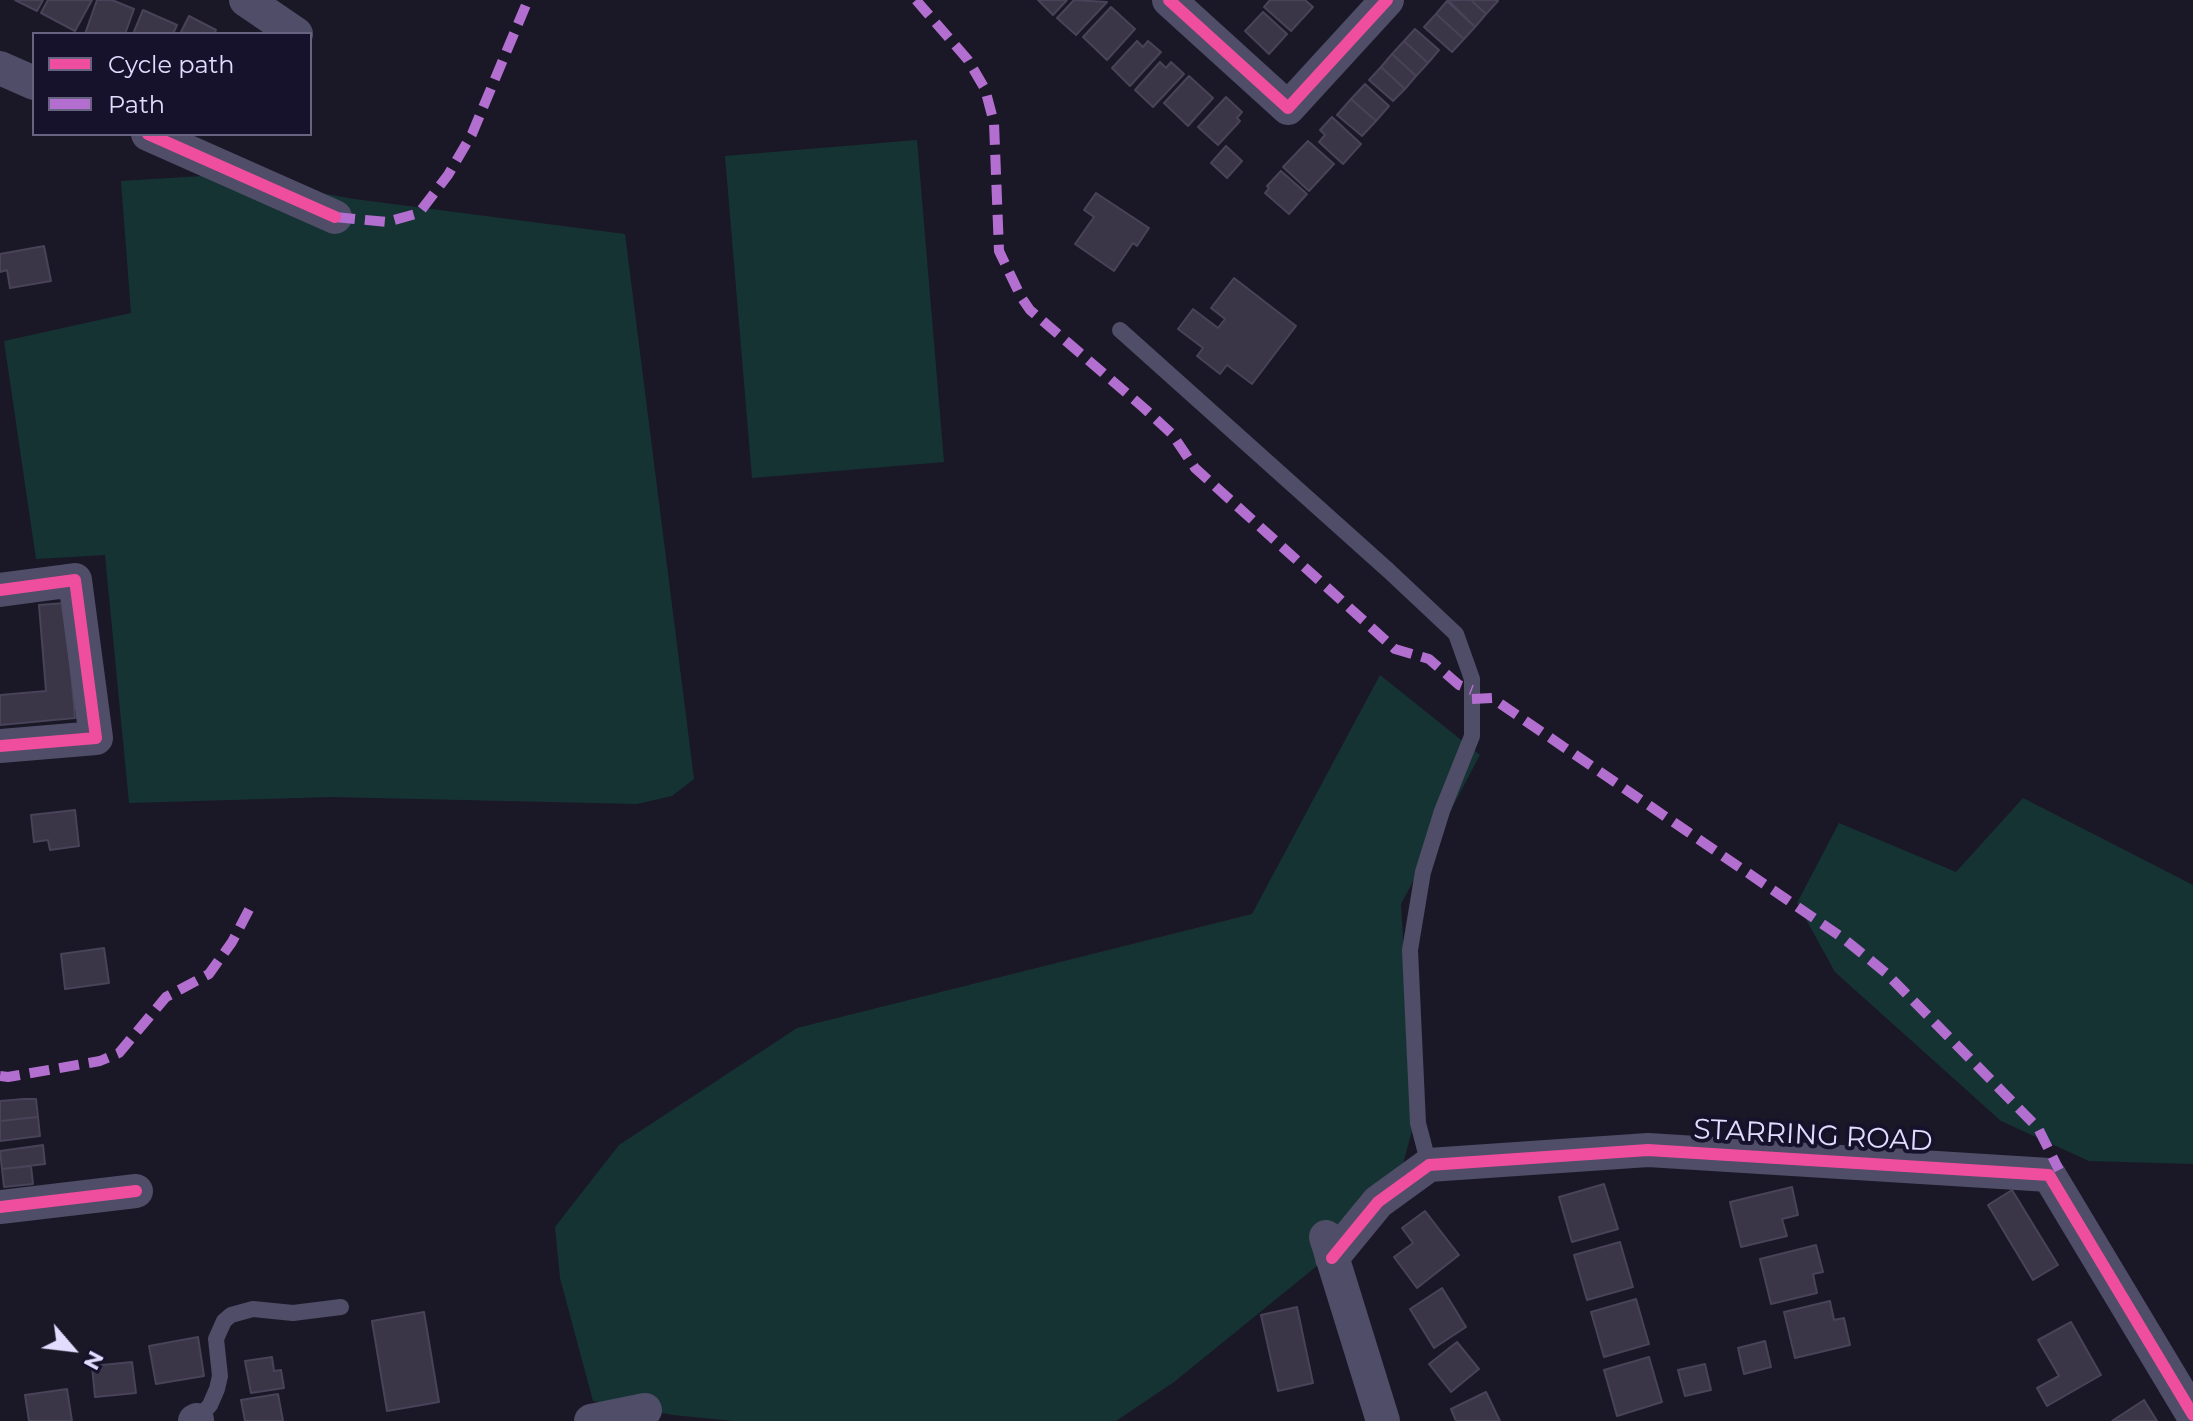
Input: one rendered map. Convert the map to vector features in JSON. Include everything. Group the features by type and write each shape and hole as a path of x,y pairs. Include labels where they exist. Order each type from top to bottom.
{"street":[{"path":"246,0 293,32"},
{"path":"1169,0 1288,108 1387,0"},
{"path":"0,68 32,82"},
{"path":"153,136 335,217"},
{"path":"0,590 75,580 96,738 0,746"},
{"name":"STARRING ROAD","path":"1429,1165 1648,1150 2049,1175 2193,1415"},
{"path":"1383,1421 1328,1245 1378,1202 1429,1165"},
{"path":"0,1207 136,1191"},
{"path":"591,1421 645,1410"}],"lane":[{"path":"1120,330 1456,634 1472,679 1472,736 1442,811 1423,872 1410,950 1418,1123 1429,1165"},
{"path":"196,1420 210,1405 217,1389 220,1376 216,1339 224,1321 231,1315 253,1309 293,1313 341,1307"}],"green space":[{"path":"917,140 944,462 752,478 725,156"},
{"path":"219,175 354,199 625,234 694,779 672,796 637,804 332,797 129,803 105,555 36,559 4,341 131,313 121,181"},
{"path":"1380,675 1480,755 1401,904 1414,1123 1392,1205 1174,1382 1116,1421 733,1421 673,1415 593,1401 560,1278 555,1227 619,1145 797,1028 1252,914"},
{"path":"2023,798 2193,885 2193,1164 2089,1161 2001,1121 1835,972 1797,903 1839,823 1956,872"}],"building":[{"path":"15,0 43,0 37,11"},
{"path":"48,0 92,0 75,31 41,13"},
{"path":"97,0 112,0 134,9 126,32 86,32"},
{"path":"1038,0 1067,0 1053,15"},
{"path":"1074,0 1107,2 1076,35 1057,18"},
{"path":"1270,0 1305,0 1313,7 1291,31 1264,7"},
{"path":"1448,0 1471,0 1486,14 1475,27"},
{"path":"1471,0 1496,0 1498,1 1486,14"},
{"path":"1447,1 1475,27 1464,39 1436,14"},
{"path":"1111,7 1135,29 1107,60 1083,37"},
{"path":"143,10 177,25 174,32 134,32"},
{"path":"1263,12 1287,34 1269,54 1245,31"},
{"path":"1436,14 1464,39 1452,52 1424,27"},
{"path":"189,16 216,30 215,32 181,32"},
{"path":"1415,29 1439,50 1428,63 1404,41"},
{"path":"1137,41 1143,47 1148,41 1161,52 1130,86 1112,68"},
{"path":"1404,41 1428,63 1416,76 1392,54"},
{"path":"1392,54 1416,76 1405,89 1381,67"},
{"path":"1160,62 1166,68 1171,62 1184,74 1153,107 1135,90"},
{"path":"1381,67 1405,89 1393,101 1369,80"},
{"path":"1189,76 1213,98 1188,126 1164,103"},
{"path":"1365,84 1389,106 1376,121 1351,99"},
{"path":"1226,97 1242,112 1237,118 1240,121 1218,145 1198,127"},
{"path":"1351,99 1376,121 1362,136 1337,115"},
{"path":"1332,117 1361,144 1343,164 1319,142 1325,135 1320,130"},
{"path":"1308,141 1334,164 1309,191 1283,167"},
{"path":"1226,146 1242,161 1227,178 1211,163"},
{"path":"1281,171 1307,194 1289,214 1265,193 1269,188 1267,186"},
{"path":"1096,193 1149,228 1137,246 1133,243 1114,271 1075,244 1094,217 1084,210"},
{"path":"44,246 51,281 10,288 7,270 0,272 0,254"},
{"path":"1234,278 1296,326 1252,384 1227,365 1220,374 1197,356 1203,348 1178,329 1193,309 1218,328 1225,319 1211,308"},
{"path":"65,603 75,718 0,725 0,695 46,691 39,605"},
{"path":"75,810 79,846 50,850 48,840 34,842 31,815"},
{"path":"104,948 109,983 65,989 61,954"},
{"path":"36,1099 38,1117 0,1121 0,1101"},
{"path":"38,1117 40,1136 0,1141 0,1121"},
{"path":"43,1145 45,1164 2,1169 0,1151"},
{"path":"31,1166 33,1184 4,1187 2,1169"},
{"path":"1604,1184 1618,1229 1572,1242 1559,1197"},
{"path":"1792,1187 1798,1215 1782,1219 1787,1236 1741,1247 1730,1202"},
{"path":"2012,1190 2058,1265 2033,1280 1988,1205"},
{"path":"1425,1211 1459,1255 1417,1288 1394,1257 1413,1243 1402,1228"},
{"path":"1620,1242 1633,1287 1587,1300 1574,1255"},
{"path":"1816,1245 1823,1272 1813,1274 1817,1293 1771,1304 1760,1259"},
{"path":"1442,1288 1466,1327 1434,1348 1410,1309"},
{"path":"1636,1299 1649,1344 1604,1357 1591,1312"},
{"path":"1830,1301 1834,1320 1844,1318 1850,1345 1795,1358 1784,1312"},
{"path":"1297,1307 1313,1383 1278,1391 1261,1315"},
{"path":"424,1312 439,1402 387,1411 372,1321"},
{"path":"2071,1322 2101,1375 2047,1406 2037,1388 2059,1376 2038,1340"},
{"path":"198,1337 204,1376 156,1384 149,1346"},
{"path":"1765,1341 1771,1367 1744,1374 1738,1348"},
{"path":"1457,1342 1479,1369 1451,1392 1429,1364"},
{"path":"272,1357 274,1371 281,1370 284,1388 251,1393 245,1361"},
{"path":"1649,1357 1662,1402 1617,1416 1604,1370"},
{"path":"132,1362 136,1393 95,1397 92,1366"},
{"path":"1705,1364 1711,1390 1685,1396 1678,1370"},
{"path":"67,1389 72,1421 29,1421 25,1395"},
{"path":"1486,1392 1500,1421 1456,1421 1451,1409"},
{"path":"278,1394 283,1421 245,1421 241,1400"},
{"path":"2144,1400 2157,1421 2112,1421"}],"marked path":[{"path":"335,217 387,222 419,213 448,175 472,134 528,0"},
{"path":"916,0 968,60 985,89 994,123 999,251 1030,310 1172,434 1195,468 1395,649 1429,659 1459,685 1472,690"},
{"path":"1472,699 1492,698 1843,938 1886,973 2038,1128 2059,1170"},
{"path":"0,1076 100,1061 119,1053 166,997 209,974 232,942 253,902"}],"cycle path":[{"path":"1169,0 1288,108 1387,0"},
{"path":"153,136 335,217"},
{"path":"0,590 75,580 96,738 0,746"},
{"path":"1332,1258 1378,1202 1429,1165 1648,1150 2049,1175 2193,1415"},
{"path":"0,1207 136,1191"}]}
